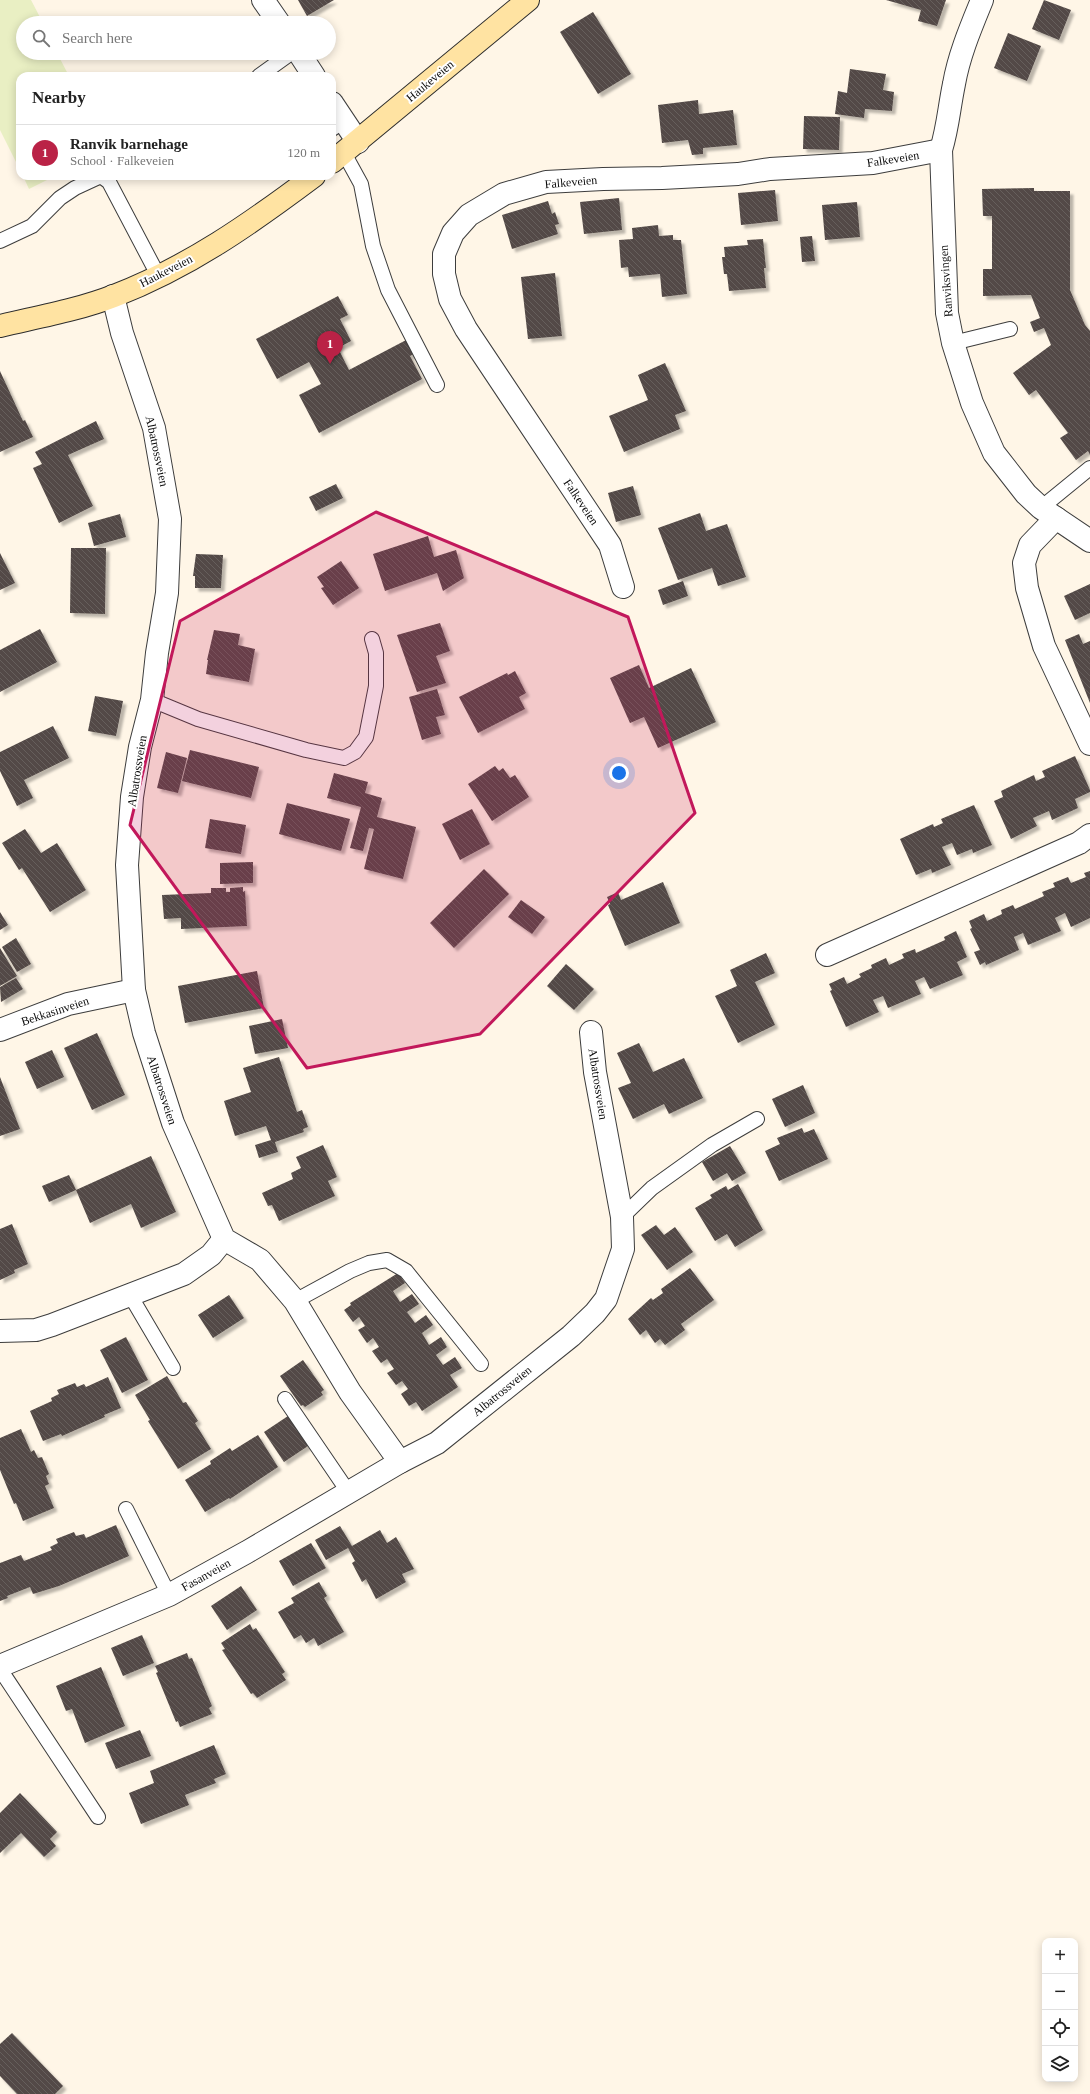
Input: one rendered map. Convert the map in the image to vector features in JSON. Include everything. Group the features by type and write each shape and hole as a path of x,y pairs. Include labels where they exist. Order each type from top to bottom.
{"street":[{"path":"264,0 274,16"},
{"name":"Haukeveien","path":"344,152 528,0"},
{"name":"Ranviksvingen","path":"982,0 966,39 956,76 948,125 940,150 945,295 953,343 972,403 994,453 1026,494 1048,513 1090,541"},
{"path":"304,60 311,72"},
{"path":"338,125 344,152"},
{"name":"Falkeveien","path":"623,587 610,545 466,329 450,299 444,274 444,254 453,233 469,215 504,194 546,182 738,174 770,169 873,163 940,150"},
{"name":"Haukeveien","path":"0,326 113,296 159,277 233,235 309,180"},
{"name":"Albatrossveien","path":"113,296 122,333 154,428 170,519 167,593 157,653 152,700 140,747 132,797 127,865 134,990 144,1033 173,1123 224,1239"},
{"path":"1048,513 1030,545 1024,563 1027,588 1044,646 1090,744"},
{"path":"828,955 1079,843 1090,835"},
{"name":"Bekkasinveien","path":"0,1030 68,1004 134,990"},
{"name":"Albatrossveien","path":"400,1462 437,1443 571,1336 595,1313 606,1299 623,1250 622,1217 595,1072 591,1032"},
{"path":"0,1331 36,1330 184,1274 210,1255 224,1239 260,1260 295,1301 350,1392 400,1462"},
{"name":"Fasanveien","path":"0,1666 169,1595 349,1493 400,1462"}],"lane":[{"path":"265,72 281,60"},
{"path":"344,152 360,184 373,246 388,290 437,385"},
{"path":"0,241 32,226 60,198 75,188 92,180"},
{"path":"106,180 109,182 159,277"},
{"path":"953,343 1010,329"},
{"path":"1048,513 1090,468"},
{"path":"152,700 198,719 306,750 344,758 355,752 366,738 376,686 376,653 372,639"},
{"path":"622,1217 652,1188 712,1145 757,1119"},
{"path":"295,1301 350,1271 369,1263 387,1260 406,1271 481,1364"},
{"path":"130,1295 173,1368"},
{"path":"285,1399 349,1493"},
{"path":"126,1509 169,1595"},
{"path":"0,1669 98,1816"}],"highlighted area":[{"path":"376,512 628,617 695,813 480,1034 307,1068 130,825 180,621"}],"green space":[{"path":"0,0 31,0 39,16 16,16 16,60 61,60 67,72 16,72 16,162 0,130"},
{"path":"25,180 47,180 29,189"}],"building":[{"path":"298,0 334,0 307,16"},
{"path":"886,0 946,0 937,26 918,21 921,10"},
{"path":"1044,0 1071,10 1059,40 1032,29"},
{"path":"593,12 631,74 598,94 560,32"},
{"path":"1008,33 1041,46 1027,81 994,68"},
{"path":"850,69 886,74 883,90 894,92 892,111 865,109 864,118 835,114 838,91 847,93"},
{"path":"698,100 699,114 733,110 737,145 703,148 703,154 692,155 688,140 662,143 658,105"},
{"path":"804,116 840,117 839,150 803,149"},
{"path":"1034,188 1034,191 1070,191 1070,290 1085,325 1090,331 1090,455 1088,451 1076,460 1060,438 1068,433 1036,390 1029,395 1013,373 1051,345 1044,328 1034,332 1030,322 1040,318 1031,295 983,296 983,269 992,269 992,216 983,216 982,189"},
{"path":"775,190 778,221 741,225 738,193"},
{"path":"619,198 622,230 584,234 580,202"},
{"path":"548,201 552,214 555,212 559,224 555,225 558,234 512,249 502,215"},
{"path":"857,202 860,237 825,240 822,205"},
{"path":"658,225 659,236 673,235 673,240 681,240 687,294 662,297 660,274 629,277 628,267 621,268 619,240 633,239 632,228"},
{"path":"812,236 815,261 802,262 800,237"},
{"path":"763,239 766,268 764,268 766,288 729,291 727,274 724,274 722,257 725,257 724,247 748,245 747,240"},
{"path":"555,273 562,336 528,339 521,277"},
{"path":"338,296 348,315 340,319 351,341 338,348 349,370 410,338 417,352 410,356 422,379 319,433 299,395 321,384 309,362 277,379 256,339"},
{"path":"665,363 686,411 675,415 680,429 624,452 609,416 648,400 638,375"},
{"path":"0,371 23,421 25,420 33,437 0,452"},
{"path":"96,421 104,439 68,455 93,506 59,523 33,468 42,464 35,452"},
{"path":"336,484 343,498 316,511 309,497"},
{"path":"633,486 641,515 616,522 608,493"},
{"path":"700,513 706,531 727,524 746,577 718,586 712,568 678,580 658,528"},
{"path":"120,514 126,537 94,546 88,523"},
{"path":"428,536 434,557 456,550 464,578 443,591 437,573 385,591 373,554"},
{"path":"71,548 106,548 105,614 70,613"},
{"path":"0,553 15,583 0,590"},
{"path":"196,554 223,555 221,588 195,588 195,576 193,576"},
{"path":"341,561 359,588 333,605 321,588 324,587 317,577"},
{"path":"683,581 688,596 663,605 658,590"},
{"path":"1090,584 1090,613 1075,620 1064,596"},
{"path":"440,623 450,651 436,656 446,683 417,692 397,635"},
{"path":"40,629 57,662 0,692 0,650"},
{"path":"214,630 240,634 238,645 255,649 249,682 206,674 207,660"},
{"path":"1079,634 1083,644 1090,641 1090,703 1065,640"},
{"path":"639,665 649,688 691,668 716,722 658,748 644,717 630,723 610,678"},
{"path":"515,671 526,693 519,697 525,709 478,733 459,697 507,673 508,675"},
{"path":"437,689 445,715 436,717 441,734 422,740 409,697"},
{"path":"95,696 123,701 116,736 88,731"},
{"path":"53,726 69,758 24,780 33,798 17,806 0,771 0,752"},
{"path":"190,750 259,767 251,798 182,781"},
{"path":"166,752 187,758 178,793 157,788"},
{"path":"1075,756 1090,790 1090,792 1075,799 1078,808 1052,820 1049,811 1033,818 1037,826 1011,839 994,801 1003,797 1001,791 1034,775 1036,781 1045,777 1042,771"},
{"path":"495,766 499,771 503,768 510,778 515,775 529,797 492,821 468,784"},
{"path":"334,773 368,782 365,793 382,798 377,817 416,827 403,879 364,869 374,829 369,828 363,851 350,848 361,807 327,798"},
{"path":"287,803 350,819 341,851 279,834"},
{"path":"974,805 992,845 973,853 972,849 957,855 952,843 942,847 951,865 932,873 931,869 916,875 900,839 933,824 934,827 943,823 941,819"},
{"path":"472,809 490,844 460,860 442,824"},
{"path":"210,819 246,825 241,854 205,848"},
{"path":"25,829 41,853 57,843 86,890 50,912 22,868 19,870 2,843"},
{"path":"253,862 253,883 220,884 220,863"},
{"path":"484,869 509,894 454,948 430,923"},
{"path":"1090,871 1090,918 1071,927 1065,913 1055,918 1061,931 1028,945 1023,933 1014,937 1019,950 986,965 985,962 980,965 974,952 980,950 970,929 972,928 969,921 984,914 987,921 1002,914 1001,910 1013,905 1015,909 1044,896 1042,892 1055,887 1053,883 1068,877 1071,883 1086,877 1084,873"},
{"path":"663,882 680,923 625,946 608,905 610,904 607,897 618,892 621,900"},
{"path":"243,887 243,892 245,891 247,926 181,929 181,918 164,919 162,895 211,893 211,888 226,888 226,892 230,892 230,888"},
{"path":"521,900 545,917 532,934 508,917"},
{"path":"0,912 8,925 0,930"},
{"path":"956,931 967,957 957,962 963,975 930,989 924,977 915,981 921,994 888,1008 883,996 873,1000 879,1012 846,1027 830,991 832,990 829,984 844,977 847,984 861,977 859,974 872,968 871,965 886,958 889,965 904,958 902,954 915,949 916,953 945,940 944,937"},
{"path":"16,938 31,964 17,972 2,947"},
{"path":"0,948 17,976 0,986"},
{"path":"766,953 775,973 755,982 775,1025 738,1043 715,996 737,986 730,970"},
{"path":"566,964 594,989 574,1010 547,986"},
{"path":"257,971 264,1008 185,1023 178,986"},
{"path":"16,978 23,989 1,1002 0,987"},
{"path":"282,1019 288,1048 255,1054 249,1026"},
{"path":"97,1033 125,1095 92,1110 64,1048"},
{"path":"639,1043 653,1072 684,1058 703,1098 669,1114 664,1104 633,1119 618,1088 631,1083 617,1053"},
{"path":"52,1050 64,1077 37,1089 25,1062"},
{"path":"279,1057 297,1112 302,1110 308,1127 303,1129 304,1132 275,1142 278,1152 259,1158 255,1145 271,1140 266,1126 235,1136 224,1101 251,1092 243,1068"},
{"path":"0,1077 20,1129 0,1136"},
{"path":"803,1085 815,1113 785,1127 772,1099"},
{"path":"802,1128 804,1133 814,1129 828,1159 779,1181 765,1151 780,1144 777,1138"},
{"path":"323,1145 337,1177 328,1181 335,1196 279,1221 272,1205 268,1206 262,1193 293,1179 291,1173 301,1168 296,1157"},
{"path":"730,1146 746,1173 732,1181 727,1173 713,1181 702,1162"},
{"path":"151,1156 176,1212 141,1228 131,1204 90,1223 76,1190"},
{"path":"69,1175 76,1190 49,1202 42,1186"},
{"path":"738,1184 763,1230 735,1247 727,1234 715,1241 695,1208 712,1198 710,1195 726,1186 728,1190"},
{"path":"12,1224 28,1264 14,1270 15,1273 0,1280 0,1229"},
{"path":"656,1225 664,1235 675,1227 693,1252 667,1270 641,1235"},
{"path":"690,1268 714,1300 681,1324 685,1330 665,1345 660,1339 655,1343 646,1330 640,1335 628,1319 651,1298 653,1300 663,1293 661,1289"},
{"path":"398,1273 405,1283 393,1291 400,1302 412,1294 419,1304 407,1312 415,1323 426,1315 433,1325 422,1333 429,1345 441,1337 447,1347 436,1355 443,1365 455,1357 462,1368 450,1375 458,1387 422,1411 416,1402 409,1406 401,1394 408,1389 402,1381 396,1385 387,1373 394,1369 387,1359 381,1363 372,1351 379,1347 373,1338 367,1343 358,1330 365,1326 359,1317 353,1322 344,1310 351,1305 350,1303"},
{"path":"229,1295 244,1318 213,1338 198,1315"},
{"path":"126,1337 148,1380 122,1393 100,1350"},
{"path":"303,1360 324,1390 321,1392 323,1395 305,1407 303,1405 301,1406 280,1376"},
{"path":"167,1376 183,1403 186,1402 198,1421 195,1423 211,1449 178,1469 148,1421 150,1420 135,1395"},
{"path":"108,1377 121,1408 104,1415 105,1417 62,1436 61,1434 43,1441 30,1411 52,1401 51,1398 59,1394 57,1390 75,1383 77,1387 84,1384 86,1387"},
{"path":"288,1416 308,1446 284,1462 264,1432"},
{"path":"21,1429 31,1452 34,1450 38,1458 42,1457 49,1474 46,1476 49,1484 45,1486 54,1508 23,1521 16,1503 14,1504 0,1470 0,1438"},
{"path":"258,1435 278,1467 230,1499 229,1498 205,1512 185,1480 211,1464 210,1461 230,1448 232,1451"},
{"path":"116,1525 129,1556 59,1586 33,1594 30,1587 7,1596 8,1598 0,1601 0,1563 21,1555 24,1561 52,1550 50,1547 58,1543 56,1539 74,1532 76,1536 84,1534 86,1538"},
{"path":"340,1526 352,1546 380,1530 387,1543 396,1537 414,1569 402,1574 406,1582 376,1599 366,1579 362,1582 352,1563 355,1561 348,1548 326,1560 315,1540"},
{"path":"311,1543 326,1568 293,1586 279,1561"},
{"path":"319,1582 327,1596 324,1598 344,1632 318,1646 314,1638 306,1643 301,1635 294,1639 278,1612 294,1603 291,1598"},
{"path":"241,1586 257,1610 227,1630 211,1606"},
{"path":"250,1624 253,1630 256,1628 285,1672 282,1674 286,1680 257,1698 253,1693 251,1694 222,1650 225,1649 221,1643"},
{"path":"142,1635 154,1663 123,1676 111,1648"},
{"path":"187,1653 189,1659 192,1658 212,1706 209,1708 212,1714 180,1727 178,1721 176,1722 156,1673 158,1672 155,1666"},
{"path":"101,1667 125,1726 85,1743 72,1709 66,1711 56,1686"},
{"path":"140,1730 151,1756 116,1769 105,1743"},
{"path":"214,1745 226,1774 214,1779 216,1783 185,1795 189,1805 141,1824 129,1793 154,1783 150,1771"},
{"path":"20,1793 57,1832 50,1839 56,1846 44,1857 21,1833 0,1853 0,1813"},
{"path":"12,2033 63,2086 55,2094 17,2094 0,2076 0,2044"}],"place":[{"name":"Ranvik barnehage","path":"330,364"}]}
